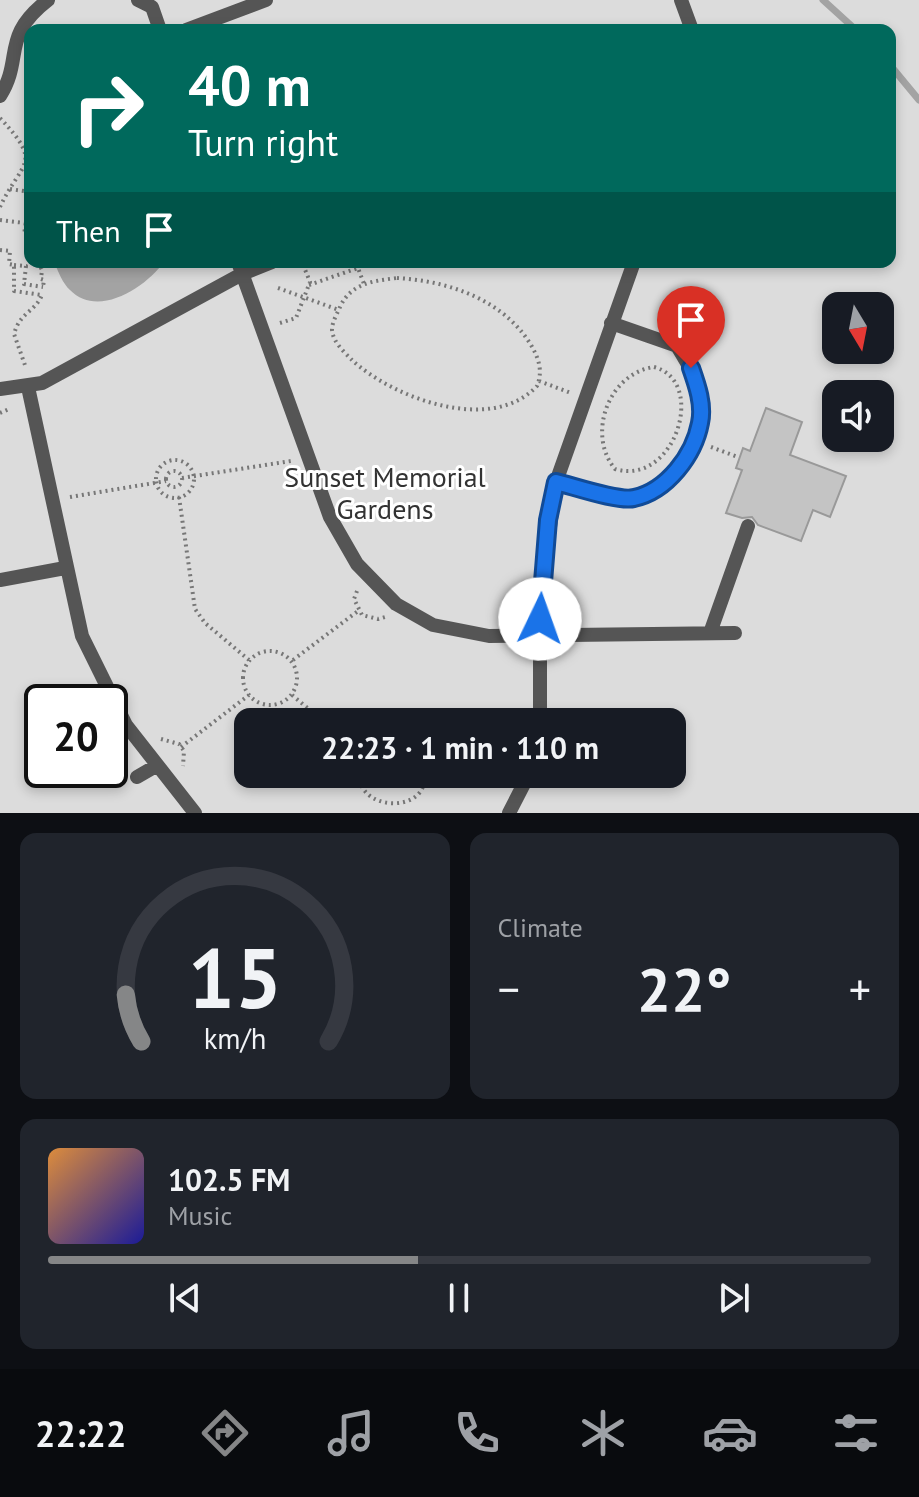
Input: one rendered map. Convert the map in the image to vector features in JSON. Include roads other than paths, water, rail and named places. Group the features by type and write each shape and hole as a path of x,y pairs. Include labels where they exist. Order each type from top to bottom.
{"lane":[{"path":"0,96 16,35 29,15 48,0"},
{"path":"138,0 153,4 158,24"},
{"path":"202,24 266,0"},
{"path":"681,0 690,24"},
{"path":"0,389 28,387 64,372 240,268 344,545 357,564 396,604 433,625 461,633 539,637 735,633"},
{"path":"540,708 539,637 543,566 556,482 632,268"},
{"path":"556,482 632,499 657,489 675,474 701,422 699,393 677,346 611,323"},
{"path":"28,387 82,636 126,725 195,813"},
{"path":"710,633 748,526"},
{"path":"0,580 65,568"},
{"path":"137,777 156,766"},
{"path":"509,813 522,788"}],"waterway":[{"path":"823,0 849,24"},
{"path":"896,72 919,100"}],"park label":[{"name":"Sunset Memorial Gardens","path":"385,492"}]}
